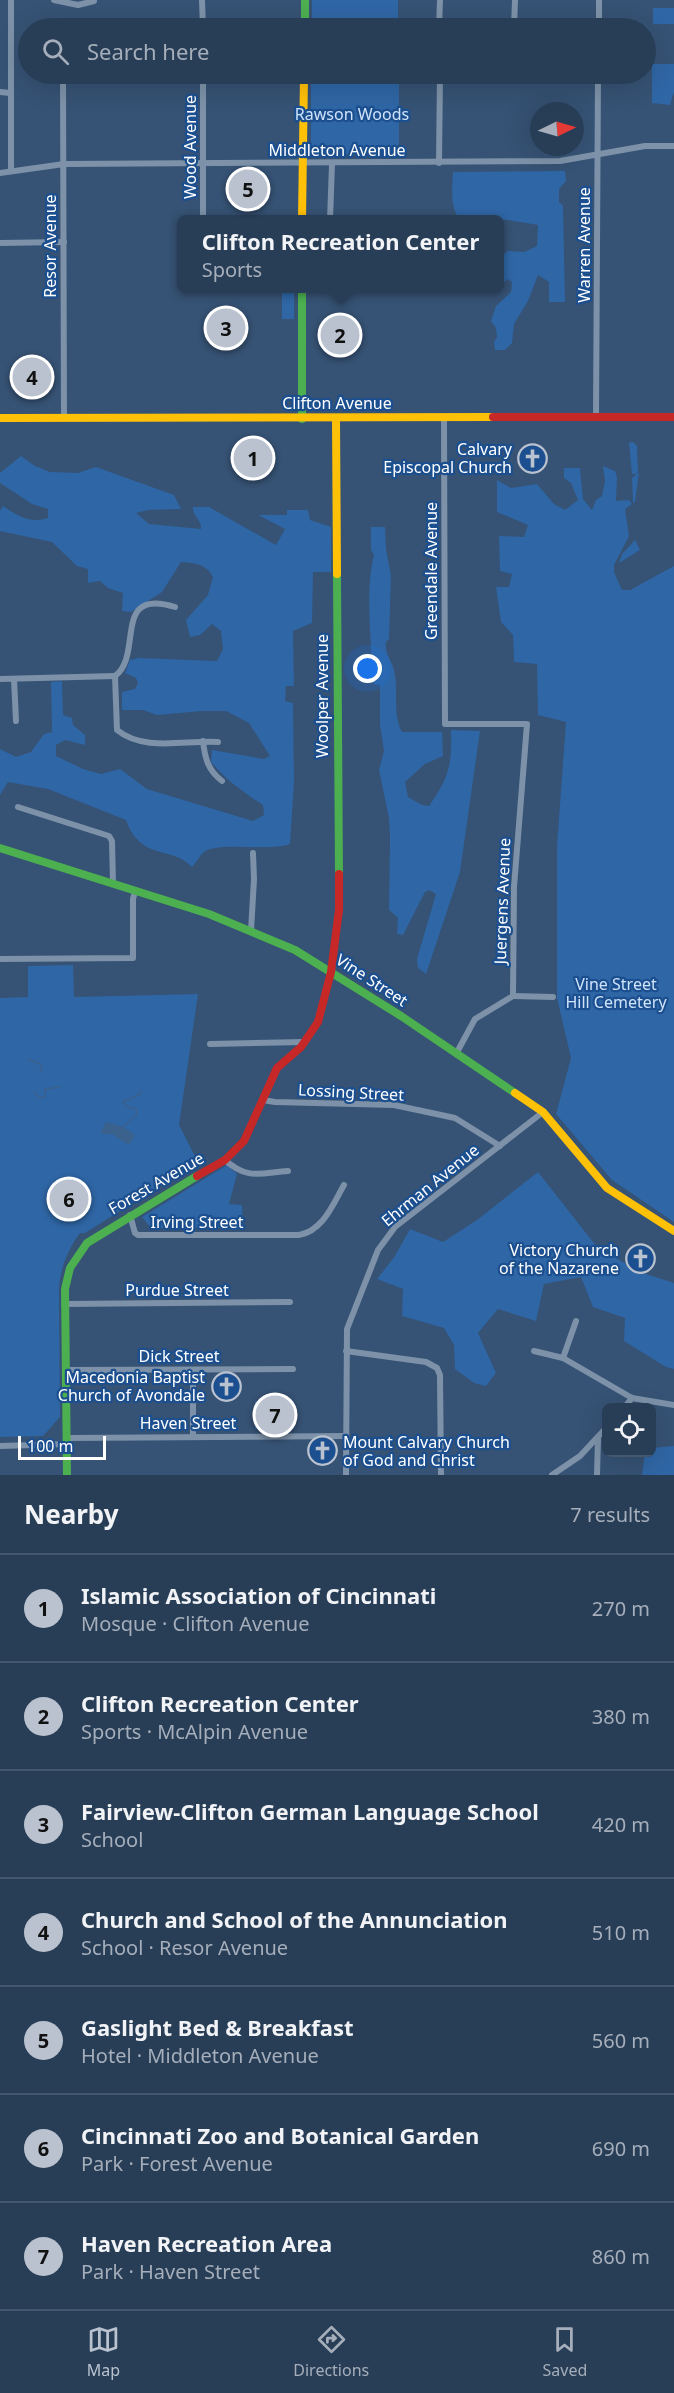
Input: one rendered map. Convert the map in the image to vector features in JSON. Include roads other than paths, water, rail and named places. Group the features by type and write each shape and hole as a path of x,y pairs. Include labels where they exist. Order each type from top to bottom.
{"street":[{"path":"11,0 11,171"},
{"path":"54,0 78,5 94,1"},
{"path":"202,0 203,18"},
{"path":"305,0 305,18"},
{"path":"439,18 440,0"},
{"path":"514,18 515,0"},
{"path":"598,0 599,18"},
{"name":"Resor Avenue","path":"63,84 64,418"},
{"name":"Wood Avenue","path":"203,84 203,215"},
{"path":"302,215 304,84"},
{"path":"439,164 440,84"},
{"name":"Warren Avenue","path":"596,417 598,84"},
{"path":"0,92 10,93"},
{"name":"Middleton Avenue","path":"0,173 64,164 439,164 561,161 645,146 674,146"},
{"path":"330,215 332,164"},
{"path":"0,243 64,242"},
{"path":"302,293 302,419"},
{"name":"Clifton Avenue","path":"0,418 674,417"},
{"name":"Greendale Avenue","path":"444,418 445,724 527,724"},
{"name":"Woolper Avenue","path":"331,972 339,910 336,419"},
{"path":"0,679 115,676 122,672 125,664 130,630 139,609 149,603 159,602 175,607"},
{"path":"115,676 117,730 123,735 153,744 218,742"},
{"path":"14,679 16,721"},
{"name":"Juergens Avenue","path":"513,996 514,886 527,724"},
{"path":"203,741 205,760 211,772 222,782"},
{"path":"18,807 109,836 112,841 113,884"},
{"name":"Vine Street","path":"0,848 209,914 295,950 543,1112 607,1188 674,1230"},
{"path":"251,932 253,853"},
{"path":"0,959 133,958 135,891"},
{"name":"Forest Avenue","path":"67,1475 64,1304 66,1278 75,1258 95,1236 225,1160 244,1141 277,1068 315,1030 331,972"},
{"path":"456,1054 475,1019 513,996 554,997"},
{"path":"210,1044 305,1042"},
{"name":"Lossing Street","path":"263,1100 394,1105 455,1118 500,1146"},
{"name":"Ehrman Avenue","path":"346,1475 347,1329 374,1259 388,1235 404,1220 543,1112"},
{"path":"225,1160 238,1172 251,1174 288,1171"},
{"name":"Irving Street","path":"130,1215 135,1233 138,1235 304,1234 318,1227 344,1185"},
{"name":"Purdue Street","path":"64,1304 290,1302"},
{"path":"563,1358 576,1321"},
{"path":"346,1351 426,1362 439,1371 441,1475"},
{"path":"534,1351 563,1358 582,1367 632,1398 674,1405"},
{"name":"Dick Street","path":"65,1370 292,1369"},
{"path":"192,1370 193,1436"},
{"path":"628,1403 632,1398"},
{"path":"552,1475 570,1465 602,1434"},
{"name":"Haven Street","path":"0,1446 193,1436 345,1436"},
{"path":"597,1475 598,1439"}],"waterway":[{"path":"28,1059 42,1065 40,1073"},
{"path":"34,1092 40,1098 45,1097 45,1089 60,1087"},
{"path":"123,1127 137,1115 136,1109 127,1107 123,1102 140,1094 141,1091"}],"place":[{"name":"Gaslight Bed & Breakfast","path":"248,189"},
{"name":"Fairview-Clifton German Language School","path":"226,328"},
{"name":"Clifton Recreation Center","path":"340,335"},
{"name":"Church and School of the Annunciation","path":"32,377"},
{"name":"Islamic Association of Cincinnati","path":"253,458"},
{"name":"Calvary Episcopal Church","path":"533,458"},
{"name":"Cincinnati Zoo and Botanical Garden","path":"69,1199"},
{"name":"Victory Church of the Nazarene","path":"640,1259"},
{"name":"Macedonia Baptist Church of Avondale","path":"226,1386"},
{"name":"Haven Recreation Area","path":"275,1415"},
{"name":"Mount Calvary Church of God and Christ","path":"322,1451"}],"park label":[{"name":"Rawson Woods","path":"352,114"},
{"name":"Vine Street Hill Cemetery","path":"616,993"}]}
